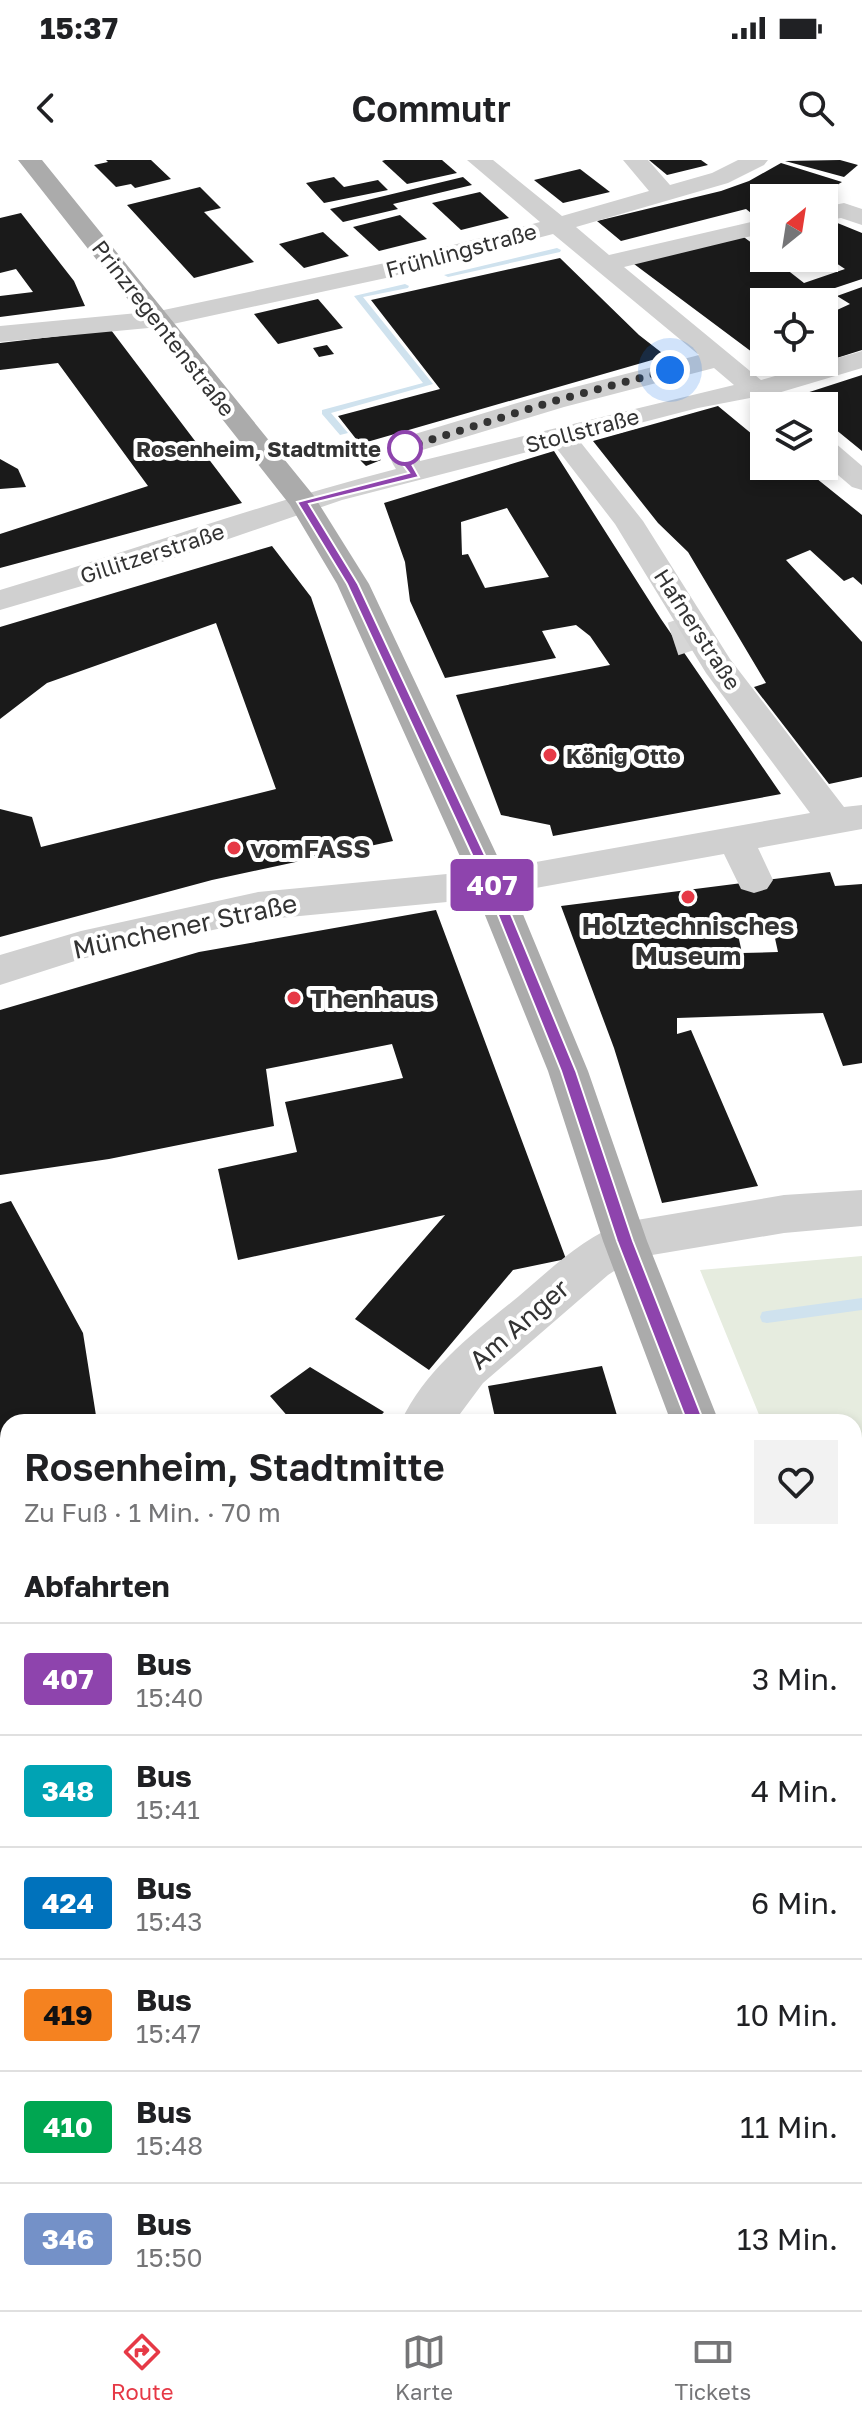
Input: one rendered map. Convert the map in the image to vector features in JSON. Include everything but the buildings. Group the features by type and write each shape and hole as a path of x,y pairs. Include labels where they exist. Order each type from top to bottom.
{"main road":[{"name":"Prinzregentenstraße","path":"30,160 303,502 353,584 491,883 568,1071 625,1241 692,1414"}],"street":[{"path":"479,160 608,269"},
{"path":"635,160 664,193"},
{"name":"Frühlingstraße","path":"0,334 159,319 413,263 720,178 756,160"},
{"path":"838,211 844,210 862,218"},
{"path":"608,269 750,230"},
{"path":"413,263 432,286"},
{"path":"608,269 605,284 614,298 642,323 696,339 761,392"},
{"path":"415,475 405,461 405,446 554,401 719,358"},
{"name":"Stollstraße","path":"782,392 862,359"},
{"name":"Stollstraße","path":"303,502 696,400 750,398"},
{"name":"Hafnerstraße","path":"561,436 628,521 718,666 849,819"},
{"path":"838,460 862,481"},
{"name":"Gillitzerstraße","path":"0,600 139,559 303,502"},
{"path":"508,880 849,819"},
{"path":"736,839 754,880"},
{"name":"Münchener Straße","path":"0,970 115,922 468,886"},
{"path":"625,1241 784,1214 862,1208"},
{"name":"Am Anger","path":"431,1414 467,1368 592,1261 625,1241"}],"shaded area":[{"path":"862,1256 862,1414 759,1414 700,1270"}],"waterway":[{"path":"448,275 557,250"},
{"path":"343,433 325,412 429,384 358,296 405,286"},
{"path":"767,1317 862,1304"}],"tunnel":[{"path":"673,639 697,631"}],"bus line":[{"name":"407","path":"405,446 405,461 415,475 303,502 353,584 491,883 568,1071 625,1241 692,1414"}],"place":[{"name":"Rosenheim, Stadtmitte","path":"405,448"},
{"name":"König Otto","path":"550,755"},
{"name":"vomFASS","path":"234,848"},
{"name":"Holztechnisches Museum","path":"688,897"},
{"name":"Thenhaus","path":"294,998"}],"route":[{"path":"405,448 554,401 670,370"}]}
